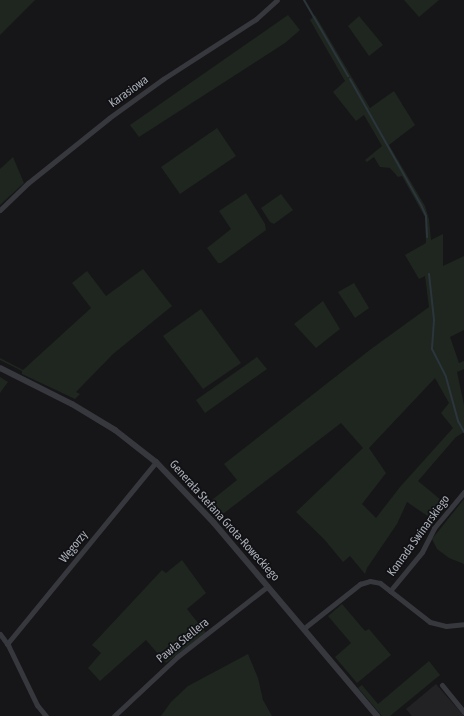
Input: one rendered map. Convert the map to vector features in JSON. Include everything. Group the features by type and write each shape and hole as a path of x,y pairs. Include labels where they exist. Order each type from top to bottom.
{"street":[{"name":"Karasiowa","path":"0,210 28,183 109,118 163,79 256,19 277,0"},
{"name":"Generała Stefana Grota-Roweckiego","path":"0,368 72,404 115,430 156,462 190,496 377,716"},
{"name":"Węgorzy","path":"7,644 156,462"},
{"name":"Konrada Swinarskiego","path":"390,591 422,552 434,528 464,492"},
{"path":"303,628 363,582 377,582 430,622 446,626 464,624"},
{"name":"Pawła Stellera","path":"114,716 142,688 177,657 268,586"},
{"path":"0,634 7,644 37,705 46,716"},
{"path":"442,685 464,712"}],"shaded area":[{"path":"0,0 35,0 0,35"},
{"path":"404,0 439,0 419,17"},
{"path":"288,15 300,30 285,43 139,137 130,125"},
{"path":"315,15 370,108 394,91 415,125 389,145 425,206 429,219 431,240 443,234 443,266 464,256 464,330 450,337 459,363 464,361 464,369 457,372 464,405 464,432 456,437 418,481 447,505 435,521 407,502 397,524 367,568 365,574 350,556 343,562 324,539 296,512 363,448 341,423 219,517 207,504 237,480 224,464 371,349 429,307 425,276 419,279 405,255 426,243 425,217 402,176 398,177 390,168 380,167 374,157 367,162 365,160 382,146 364,115 356,121 333,92 345,81 310,20","holes":["435,378 449,403 441,413 453,428 400,487 376,518 362,504 386,473 369,448"]},
{"path":"359,16 383,45 369,56 348,26"},
{"path":"217,128 236,156 180,194 161,167"},
{"path":"13,157 24,183 0,205 0,169"},
{"path":"246,193 265,224 266,230 221,263 218,263 207,248 231,229 219,211"},
{"path":"281,194 293,210 274,224 270,222 261,208"},
{"path":"143,269 172,306 113,354 76,392 80,394 75,399 22,374 22,371 0,360 0,358 23,370 91,308 72,283 87,271 106,296"},
{"path":"354,283 369,308 355,318 338,292"},
{"path":"323,301 340,329 316,348 294,324"},
{"path":"201,309 241,363 203,389 163,336"},
{"path":"257,357 267,369 205,413 196,400"},
{"path":"0,377 8,382 0,393"},
{"path":"464,499 464,564 449,558 437,549 432,539"},
{"path":"182,560 206,593 187,609 206,633 166,663 146,640 100,681 88,668 101,653 92,645 162,570 166,573"},
{"path":"342,604 365,631 369,629 391,655 357,683 335,657 351,643 328,616"},
{"path":"248,654 258,678 263,700 272,716 161,716 171,702 188,686"},
{"path":"429,661 440,675 390,716 382,716 358,688 362,685 378,704"},
{"path":"436,684 464,716 412,716 406,709"}],"waterway":[{"path":"304,0 348,76"},
{"path":"350,79 422,207 426,216 427,237"},
{"path":"429,274 434,320 432,349 446,377 458,421 464,432"}]}
